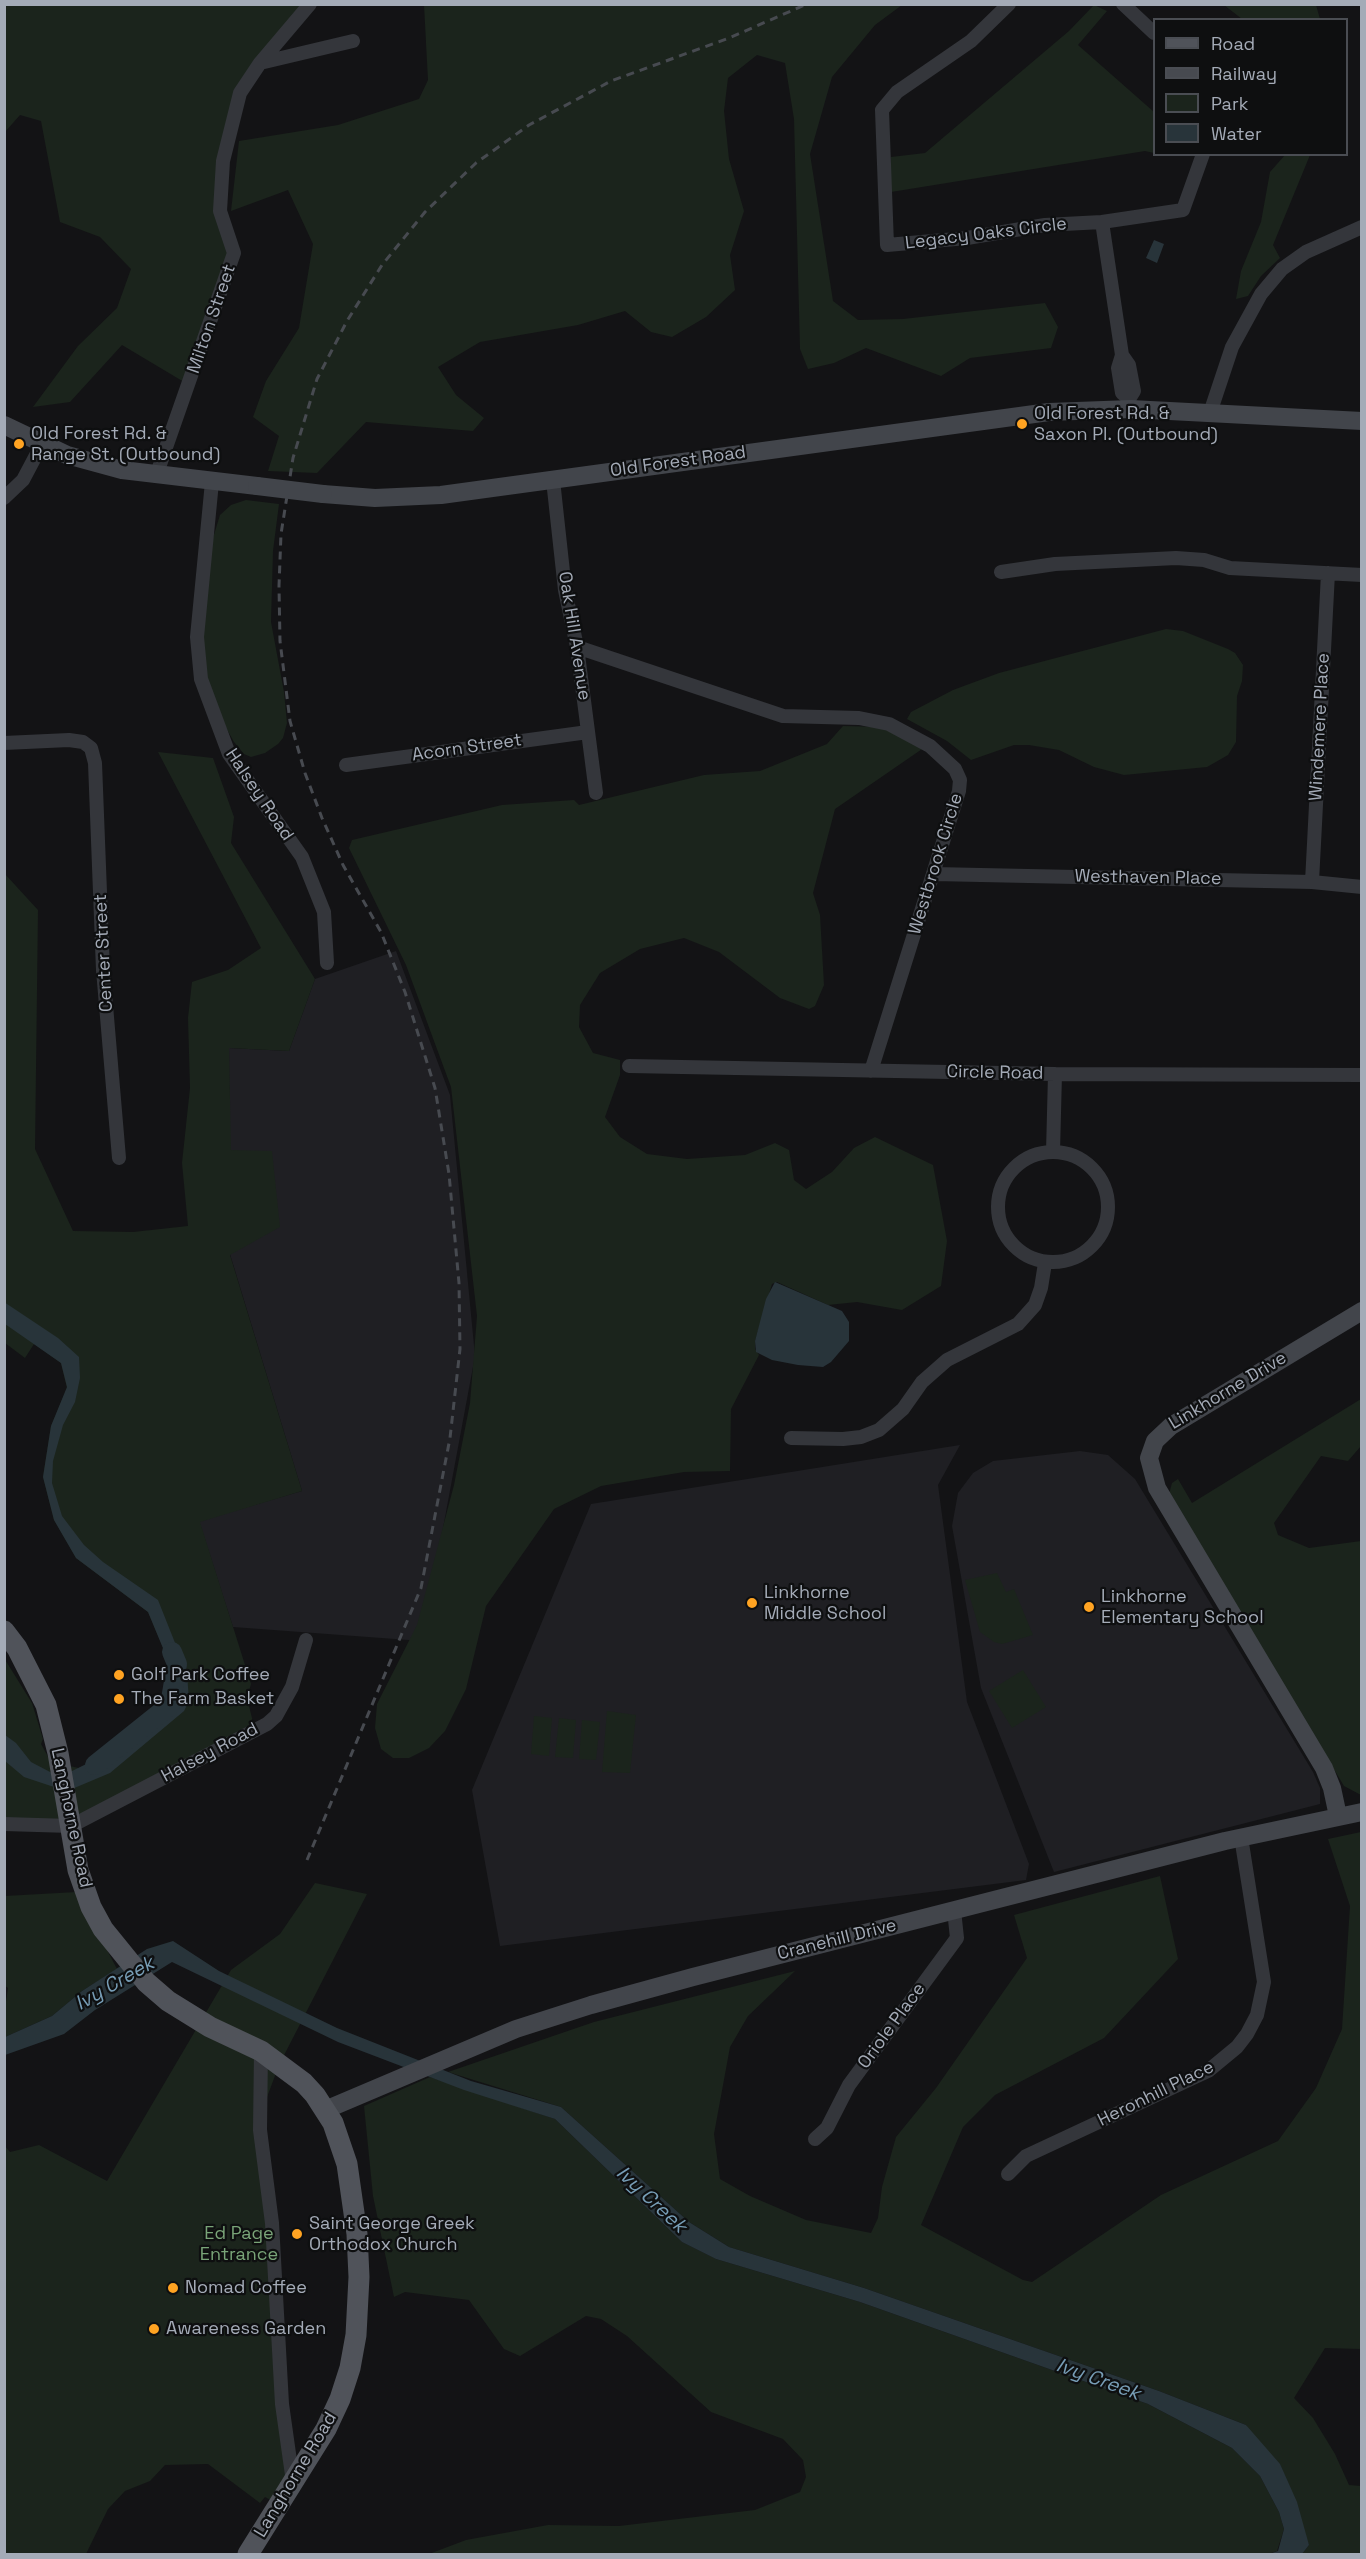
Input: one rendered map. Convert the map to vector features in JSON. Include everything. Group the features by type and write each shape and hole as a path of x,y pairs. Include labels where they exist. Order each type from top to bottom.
{"main road":[{"name":"Old Forest Road","path":"4,425 42,444 94,463 156,476 323,494 396,498 441,495 1049,412 1130,404 1210,413 1362,421"},
{"name":"Linkhorne Drive","path":"1338,1816 1332,1788 1324,1768 1157,1488 1149,1458 1155,1441 1171,1426 1362,1311"},
{"name":"Langhorne Road","path":"4,1631 21,1655 46,1705 58,1753 78,1870 91,1907 118,1950 146,1982 168,2001 194,2018 261,2051 304,2083 325,2110 347,2164 360,2277 356,2335 340,2399 293,2484 248,2554"},
{"name":"Cranehill Drive","path":"325,2110 516,2030 591,2005 1241,1837 1362,1812"}],"street":[{"name":"Milton Street","path":"156,476 234,253 219,211 223,161 240,93 260,63 310,4"},
{"name":"Legacy Oaks Circle","path":"1010,4 972,41 897,92 882,110 887,245 967,238 1045,225 1102,222 1183,210 1202,156"},
{"path":"1123,4 1153,31"},
{"path":"260,63 353,40"},
{"path":"1102,222 1122,355 1118,368 1122,393 1130,404"},
{"path":"1210,413 1232,347 1260,294 1282,269 1306,252 1362,227"},
{"path":"4,498 23,480 42,444"},
{"name":"Oak Hill Avenue","path":"553,480 565,590 577,647 596,793"},
{"name":"Halsey Road","path":"212,482 196,637 201,679 229,754 302,858 324,912 327,963"},
{"path":"1001,572 1055,564 1176,558 1204,560 1230,568 1362,575"},
{"name":"Windemere Place","path":"1311,882 1328,573"},
{"name":"Westbrook Circle","path":"577,647 783,716 859,718 889,724 930,746 949,761 960,780 959,792 871,1071"},
{"name":"Acorn Street","path":"346,765 588,732"},
{"name":"Center Street","path":"4,743 69,740 83,742 91,748 95,763 103,970 119,1158"},
{"name":"Westhaven Place","path":"934,874 1311,882 1362,887"},
{"name":"Circle Road","path":"629,1066 1055,1074 1362,1076"},
{"path":"1053,1152 1055,1074"},
{"path":"1053,1152 1069,1154 1083,1161 1095,1172 1105,1192 1107,1215 1094,1244 1082,1254 1068,1260 1045,1263 1030,1257 1010,1240 1000,1226 997,1208 1003,1183 1020,1162 1036,1155 1053,1152"},
{"path":"791,1438 843,1439 861,1437 879,1430 893,1419 922,1382 947,1360 1018,1324 1035,1305 1041,1288 1045,1263"},
{"name":"Halsey Road","path":"70,1821 267,1724 276,1716 292,1687 306,1640"},
{"path":"4,1824 70,1821"},
{"name":"Heronhill Place","path":"1008,2174 1026,2156 1208,2071 1238,2047 1247,2034 1257,2015 1264,1982 1241,1837"},
{"name":"Oriole Place","path":"815,2139 827,2128 849,2085 957,1938 954,1910"},
{"path":"261,2051 260,2130 274,2254 282,2404 293,2484"}],"shaded area":[{"path":"396,951 450,1095 475,1356 422,1641 233,1627 199,1521 302,1491 230,1254 229,1048 289,1051 315,979"},
{"name":"Linkhorne Middle School","path":"960,1445 938,1485 967,1702 1029,1864 1026,1880 500,1946 472,1790 591,1504"},
{"name":"Linkhorne Elementary School","path":"1080,1451 1108,1455 1135,1479 1313,1772 1320,1788 1320,1804 1054,1872 981,1688 952,1526 958,1493 973,1473 993,1461"}],"green space":[{"path":"5,5 310,5 240,93 220,211 234,253 189,385 122,345 70,402 33,407 78,346 117,308 131,269 100,237 60,222 41,121 20,115 5,132"},
{"path":"424,5 902,5 875,25 832,77 810,154 833,301 858,320 903,319 1045,303 1058,327 1051,348 970,358 941,376 866,348 834,363 808,369 800,349 794,119 785,63 757,55 728,78 724,111 729,159 744,211 730,255 735,290 706,317 672,337 651,332 625,311 578,325 480,342 438,367 456,395 484,418 473,431 366,422 317,473 268,471 279,436 253,417 266,381 299,328 313,244 288,190 231,211 239,141 338,125 419,99 428,80"},
{"path":"1094,5 1107,11 1078,45 1153,111 1153,153 1145,151 891,192 891,157 925,153 1069,31"},
{"path":"1224,5 1316,5 1320,18 1241,18"},
{"path":"1284,156 1310,156 1273,245 1280,258 1261,276 1248,296 1236,299 1241,271 1261,222 1270,172"},
{"path":"246,500 279,504 273,551 271,622 284,692 287,723 283,738 278,744 265,753 251,757 244,754 234,742 207,694 200,625 213,538 220,515 231,505"},
{"path":"1166,629 1183,631 1228,649 1235,653 1243,665 1242,681 1237,696 1236,742 1228,755 1207,767 1124,775 1094,767 1059,750 1029,745 1014,745 971,760 947,741 907,719 911,712 953,690 999,673"},
{"path":"843,726 883,727 925,747 835,809 813,893 820,915 824,985 815,1006 809,1009 780,998 719,952 684,938 640,949 600,973 580,1005 579,1027 593,1053 620,1060 620,1075 605,1117 620,1137 647,1154 687,1159 745,1155 775,1143 789,1150 794,1180 806,1189 832,1172 854,1148 875,1137 933,1165 947,1241 941,1286 902,1310 857,1302 828,1305 777,1282 772,1284 755,1341 755,1349 759,1355 731,1409 730,1471 684,1472 601,1486 554,1509 486,1606 466,1689 445,1731 429,1748 409,1758 393,1758 381,1749 375,1728 377,1704 417,1625 454,1485 470,1403 477,1316 451,1087 406,965 349,848 352,840 502,805 574,800 579,805 704,775 760,771 827,744"},
{"path":"158,752 213,758 234,817 231,843 315,979 289,1051 229,1048 231,1150 272,1151 280,1227 230,1255 302,1491 200,1522 251,1684 247,1698 255,1730 71,1826 5,1824 4,1658 32,1703 43,1739 41,1744 51,1762 79,1768 107,1756 170,1705 175,1676 148,1612 76,1558 54,1520 43,1477 51,1426 67,1388 61,1363 34,1344 25,1358 5,1343 5,874 38,910 35,1149 73,1231 133,1232 188,1226 182,1163 190,1088 188,1018 192,982 228,970 261,948"},
{"path":"1361,1399 1361,1446 1348,1461 1321,1456 1274,1523 1278,1535 1309,1548 1361,1541 1361,1795 1344,1786 1169,1494 1172,1483 1178,1479 1192,1503"},
{"path":"997,1573 1006,1592 1014,1589 1033,1635 1002,1644 994,1642 980,1632 965,1580"},
{"path":"1023,1670 1046,1707 1012,1728 989,1691"},
{"path":"607,1711 636,1715 630,1773 602,1772"},
{"path":"534,1716 552,1718 549,1756 531,1754"},
{"path":"559,1718 576,1720 573,1758 555,1757"},
{"path":"582,1720 600,1722 596,1760 579,1759"},
{"path":"1361,1832 1361,2349 1325,2348 1294,2398 1313,2418 1335,2454 1349,2485 1361,2486 1361,2554 1302,2554 1309,2545 1246,2425 1159,2391 864,2288 729,2247 689,2222 561,2107 448,2072 594,2022 795,1971 748,2016 730,2047 714,2134 720,2179 750,2196 806,2220 871,2233 878,2218 882,2187 896,2137 936,2088 1027,1958 1014,1915 1160,1876 1178,1959 1104,2038 995,2095 963,2127 921,2225 1023,2280 1032,2282 1161,2195 1278,2141 1316,2088 1342,2029 1350,1906 1328,1839"},
{"name":"Ed Page Entrance","path":"315,1883 367,1894 279,2065 260,2116 293,2484 280,2505 265,2497 260,2503 208,2464 165,2465 150,2481 125,2491 108,2509 86,2554 5,2554 4,2145 10,2152 39,2145 107,2181 231,1970 280,1934"},
{"path":"77,1892 117,1969 82,1991 52,2016 5,2037 8,1988 4,1985 5,1896"},
{"path":"430,2077 555,2119 682,2242 716,2259 860,2302 1148,2404 1232,2448 1260,2476 1279,2512 1284,2529 1277,2551 1269,2554 429,2554 466,2540 548,2525 619,2526 755,2510 800,2492 806,2477 803,2460 783,2439 711,2412 627,2336 601,2319 586,2316 520,2356 504,2349 469,2300 405,2292 394,2297 373,2196 364,2106"}],"water":[{"path":"1154,240 1164,244 1157,263 1146,258"},
{"path":"775,1282 842,1311 849,1322 849,1341 831,1362 823,1367 798,1365 772,1360 756,1352 755,1341 766,1299"},
{"path":"4,1302 58,1338 79,1357 80,1378 75,1402 63,1425 53,1461 52,1483 62,1516 84,1545 103,1562 158,1600 187,1673 189,1701 184,1711 110,1773 72,1789 63,1790 24,1777 5,1761 5,1735 16,1743 31,1762 52,1773 70,1772 131,1742 174,1703 177,1682 148,1612 76,1558 54,1520 43,1477 51,1426 67,1387 61,1363 5,1324"},
{"name":"Ivy Creek","path":"173,1941 219,1971 337,2028 471,2081 561,2107 689,2222 729,2247 864,2288 1159,2391 1246,2425 1280,2464 1297,2502 1309,2545 1302,2554 1269,2554 1278,2551 1284,2529 1279,2512 1260,2476 1232,2448 1148,2404 860,2302 716,2259 682,2242 555,2119 464,2090 338,2042 172,1962 95,2010 64,2034 5,2055 5,2037 52,2016 82,1991 147,1949"}],"waterway":[{"path":"95,1765 170,1705 177,1664 172,1652"}],"railway":[{"path":"307,1860 421,1588 450,1438 460,1349 459,1283 449,1174 435,1088 405,992 381,932 343,865 322,818 305,773 290,721 280,641 279,586 281,534 293,458 317,379 347,321 382,265 425,212 476,163 529,125 611,81 729,38 807,4"}],"place":[{"name":"Old Forest Rd. & Saxon Pl. (Outbound)","path":"1022,424"},
{"name":"Old Forest Rd. & Range St. (Outbound)","path":"19,444"},
{"name":"Linkhorne Middle School","path":"752,1603"},
{"name":"Linkhorne Elementary School","path":"1089,1607"},
{"name":"Golf Park Coffee","path":"119,1675"},
{"name":"The Farm Basket","path":"119,1699"},
{"name":"Saint George Greek Orthodox Church","path":"297,2234"},
{"name":"Nomad Coffee","path":"173,2288"},
{"name":"Awareness Garden","path":"154,2329"}]}
